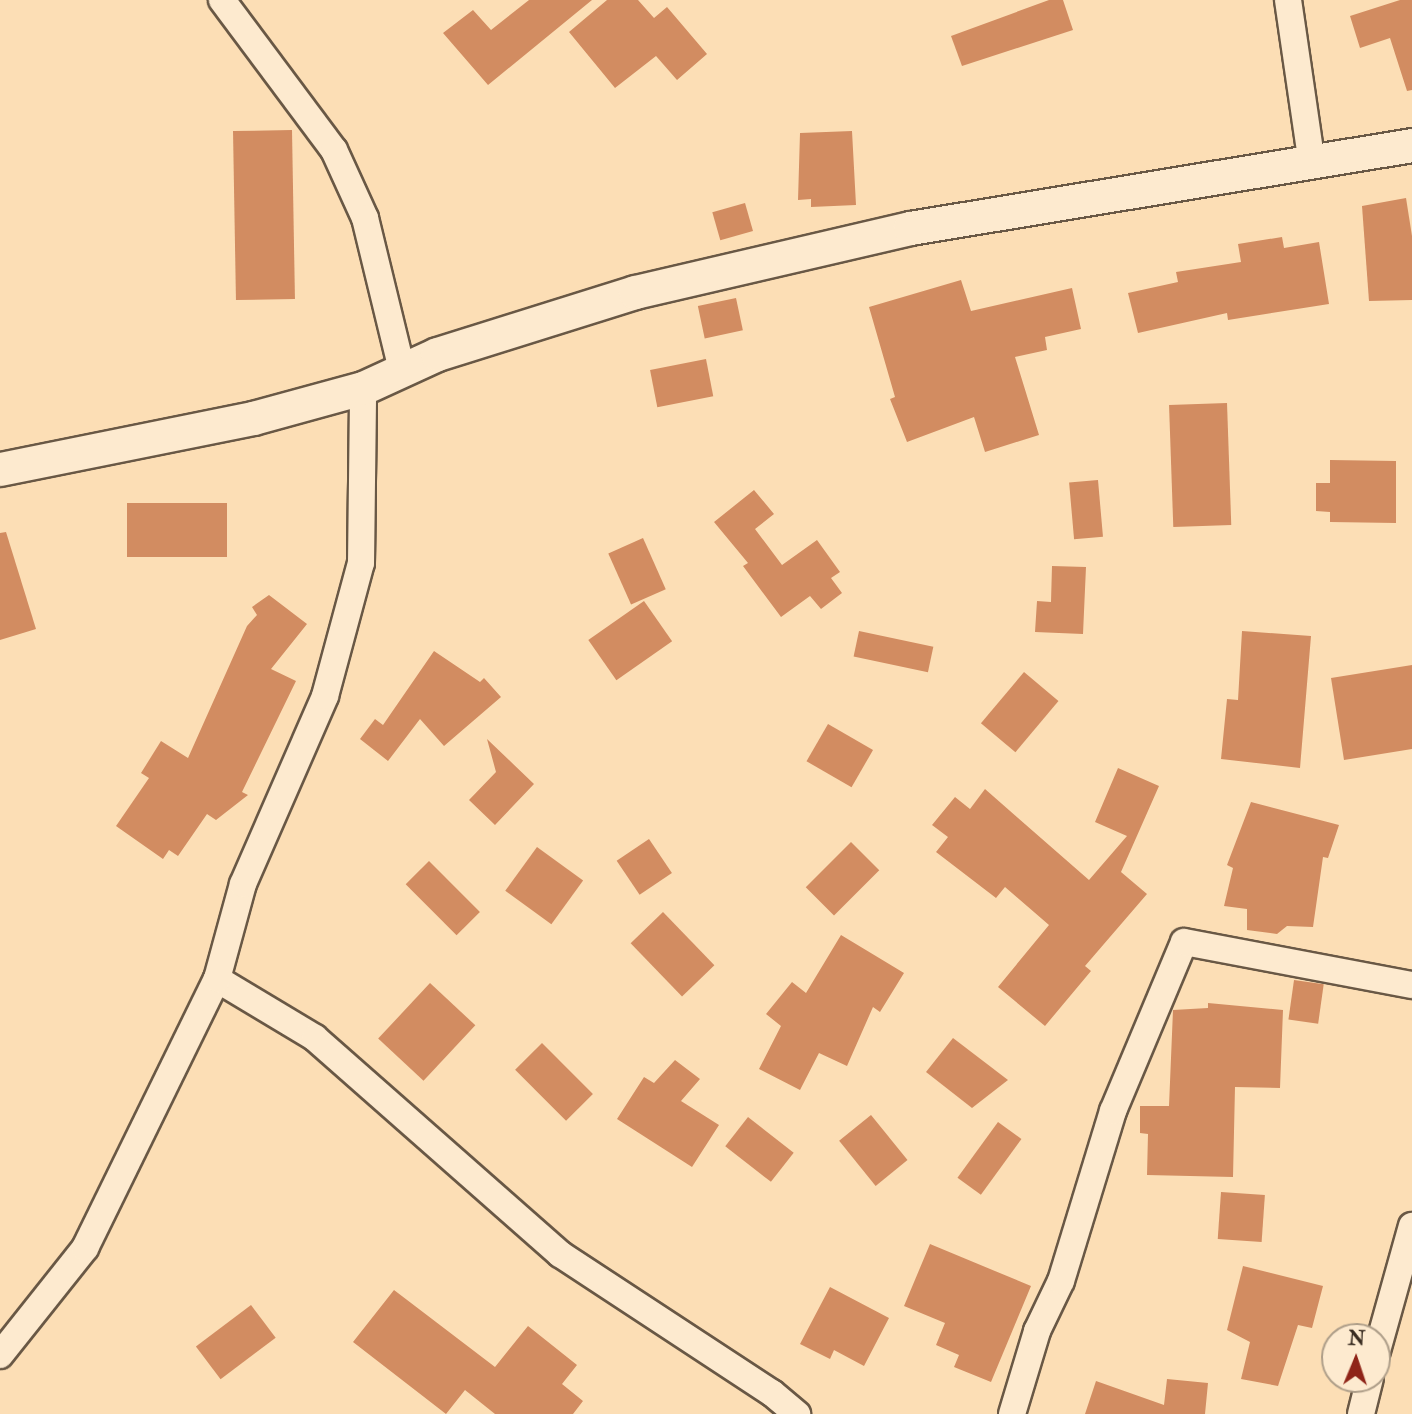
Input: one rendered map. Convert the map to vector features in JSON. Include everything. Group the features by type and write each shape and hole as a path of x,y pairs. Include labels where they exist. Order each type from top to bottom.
{"street":[{"path":"222,0 334,150 365,218 402,370"},
{"path":"1288,0 1312,164"},
{"path":"0,469 253,418 363,388 437,354 635,292 910,228 1312,164 1412,145"},
{"path":"0,1355 85,1248 217,979 243,884 325,696 361,563 363,388"},
{"path":"1012,1414 1037,1331 1061,1281 1113,1111 1184,942 1412,985"},
{"path":"217,979 315,1038 560,1254 772,1393 797,1414"},
{"path":"1385,1323 1412,1226"},
{"path":"1361,1414 1366,1393"}],"building":[{"path":"529,0 592,0 488,85 443,33 473,10 491,30"},
{"path":"607,0 638,0 654,18 667,7 707,54 677,80 656,56 615,88 569,32"},
{"path":"1049,0 1063,0 1073,30 962,66 951,36"},
{"path":"1400,0 1412,0 1412,90 1407,91 1390,38 1360,48 1350,16"},
{"path":"292,130 295,299 236,300 233,131"},
{"path":"852,131 856,205 811,207 811,199 798,200 800,133"},
{"path":"1406,198 1412,236 1412,300 1369,301 1362,206"},
{"path":"745,203 753,231 720,240 712,212"},
{"path":"1282,237 1284,248 1319,242 1329,304 1228,320 1227,313 1138,333 1128,293 1178,282 1176,272 1241,262 1238,244"},
{"path":"961,280 971,311 1072,288 1081,329 1045,337 1047,350 1015,357 1039,435 985,452 974,417 907,442 890,399 895,397 869,307"},
{"path":"736,298 743,330 705,338 698,306"},
{"path":"706,359 713,396 657,407 650,370"},
{"path":"1227,403 1231,525 1173,527 1169,405"},
{"path":"1330,460 1396,461 1396,523 1330,522 1330,512 1316,511 1316,483 1330,483"},
{"path":"1098,480 1103,537 1074,539 1069,483"},
{"path":"754,490 774,514 755,529 782,565 817,540 840,572 831,578 842,593 821,609 810,596 781,617 743,566 748,563 714,522"},
{"path":"127,503 227,503 227,557 127,557"},
{"path":"6,532 36,629 0,640 0,533"},
{"path":"643,538 666,589 631,605 608,553"},
{"path":"1052,566 1086,567 1083,634 1035,632 1037,601 1051,602"},
{"path":"269,595 307,624 271,669 296,681 242,792 248,795 216,820 207,814 178,856 169,850 163,859 116,826 149,778 141,773 161,741 188,758 247,626 257,615 252,607"},
{"path":"644,601 672,641 616,680 588,640"},
{"path":"859,631 933,647 928,672 854,656"},
{"path":"1242,631 1311,636 1300,768 1221,759 1227,699 1238,700"},
{"path":"434,651 480,682 484,678 501,697 444,746 420,719 388,761 360,739 375,719 383,725"},
{"path":"1412,665 1412,749 1344,760 1331,678"},
{"path":"1024,672 1058,701 1015,752 981,723"},
{"path":"828,724 873,750 852,787 806,761"},
{"path":"487,739 534,784 495,825 469,800 496,772"},
{"path":"1118,768 1159,786 1121,872 1147,894 1085,966 1091,971 1045,1026 998,987 1049,925 1005,887 996,898 936,852 948,837 932,825 955,797 970,809 985,789 1089,880 1127,836 1095,822"},
{"path":"1251,802 1339,825 1328,858 1323,857 1313,927 1287,926 1277,934 1247,930 1247,909 1224,906 1233,868 1227,865"},
{"path":"649,839 672,873 640,895 617,861"},
{"path":"851,842 879,870 834,916 806,887"},
{"path":"537,847 583,881 551,924 505,891"},
{"path":"429,861 480,912 457,935 406,884"},
{"path":"663,912 714,965 682,996 631,943"},
{"path":"841,935 904,973 880,1012 873,1007 847,1066 819,1053 800,1090 759,1069 781,1026 766,1014 792,982 806,993"},
{"path":"1294,980 1324,984 1318,1024 1288,1020"},
{"path":"430,983 475,1025 424,1081 378,1039"},
{"path":"1208,1003 1283,1010 1280,1088 1235,1087 1233,1177 1147,1175 1148,1134 1140,1133 1140,1106 1169,1106 1173,1010 1208,1008"},
{"path":"953,1038 1008,1080 972,1108 926,1072"},
{"path":"542,1043 593,1094 566,1121 515,1070"},
{"path":"675,1060 700,1079 681,1101 719,1125 692,1167 617,1119 644,1077 654,1083"},
{"path":"871,1115 908,1160 876,1186 839,1141"},
{"path":"748,1117 794,1153 771,1182 725,1146"},
{"path":"998,1122 1021,1139 981,1195 957,1178"},
{"path":"1221,1192 1265,1195 1262,1242 1218,1239"},
{"path":"930,1244 1031,1286 991,1382 954,1367 959,1355 936,1345 945,1323 904,1306"},
{"path":"1243,1266 1323,1286 1312,1328 1298,1325 1278,1386 1241,1379 1250,1342 1227,1330"},
{"path":"830,1287 889,1318 864,1366 834,1350 830,1359 800,1344"},
{"path":"394,1290 495,1367 528,1326 577,1365 562,1384 583,1401 573,1414 495,1414 465,1390 446,1414 353,1342"},
{"path":"251,1305 276,1338 221,1379 196,1347"},
{"path":"1167,1379 1208,1383 1205,1414 1085,1414 1096,1381 1164,1405"}]}
